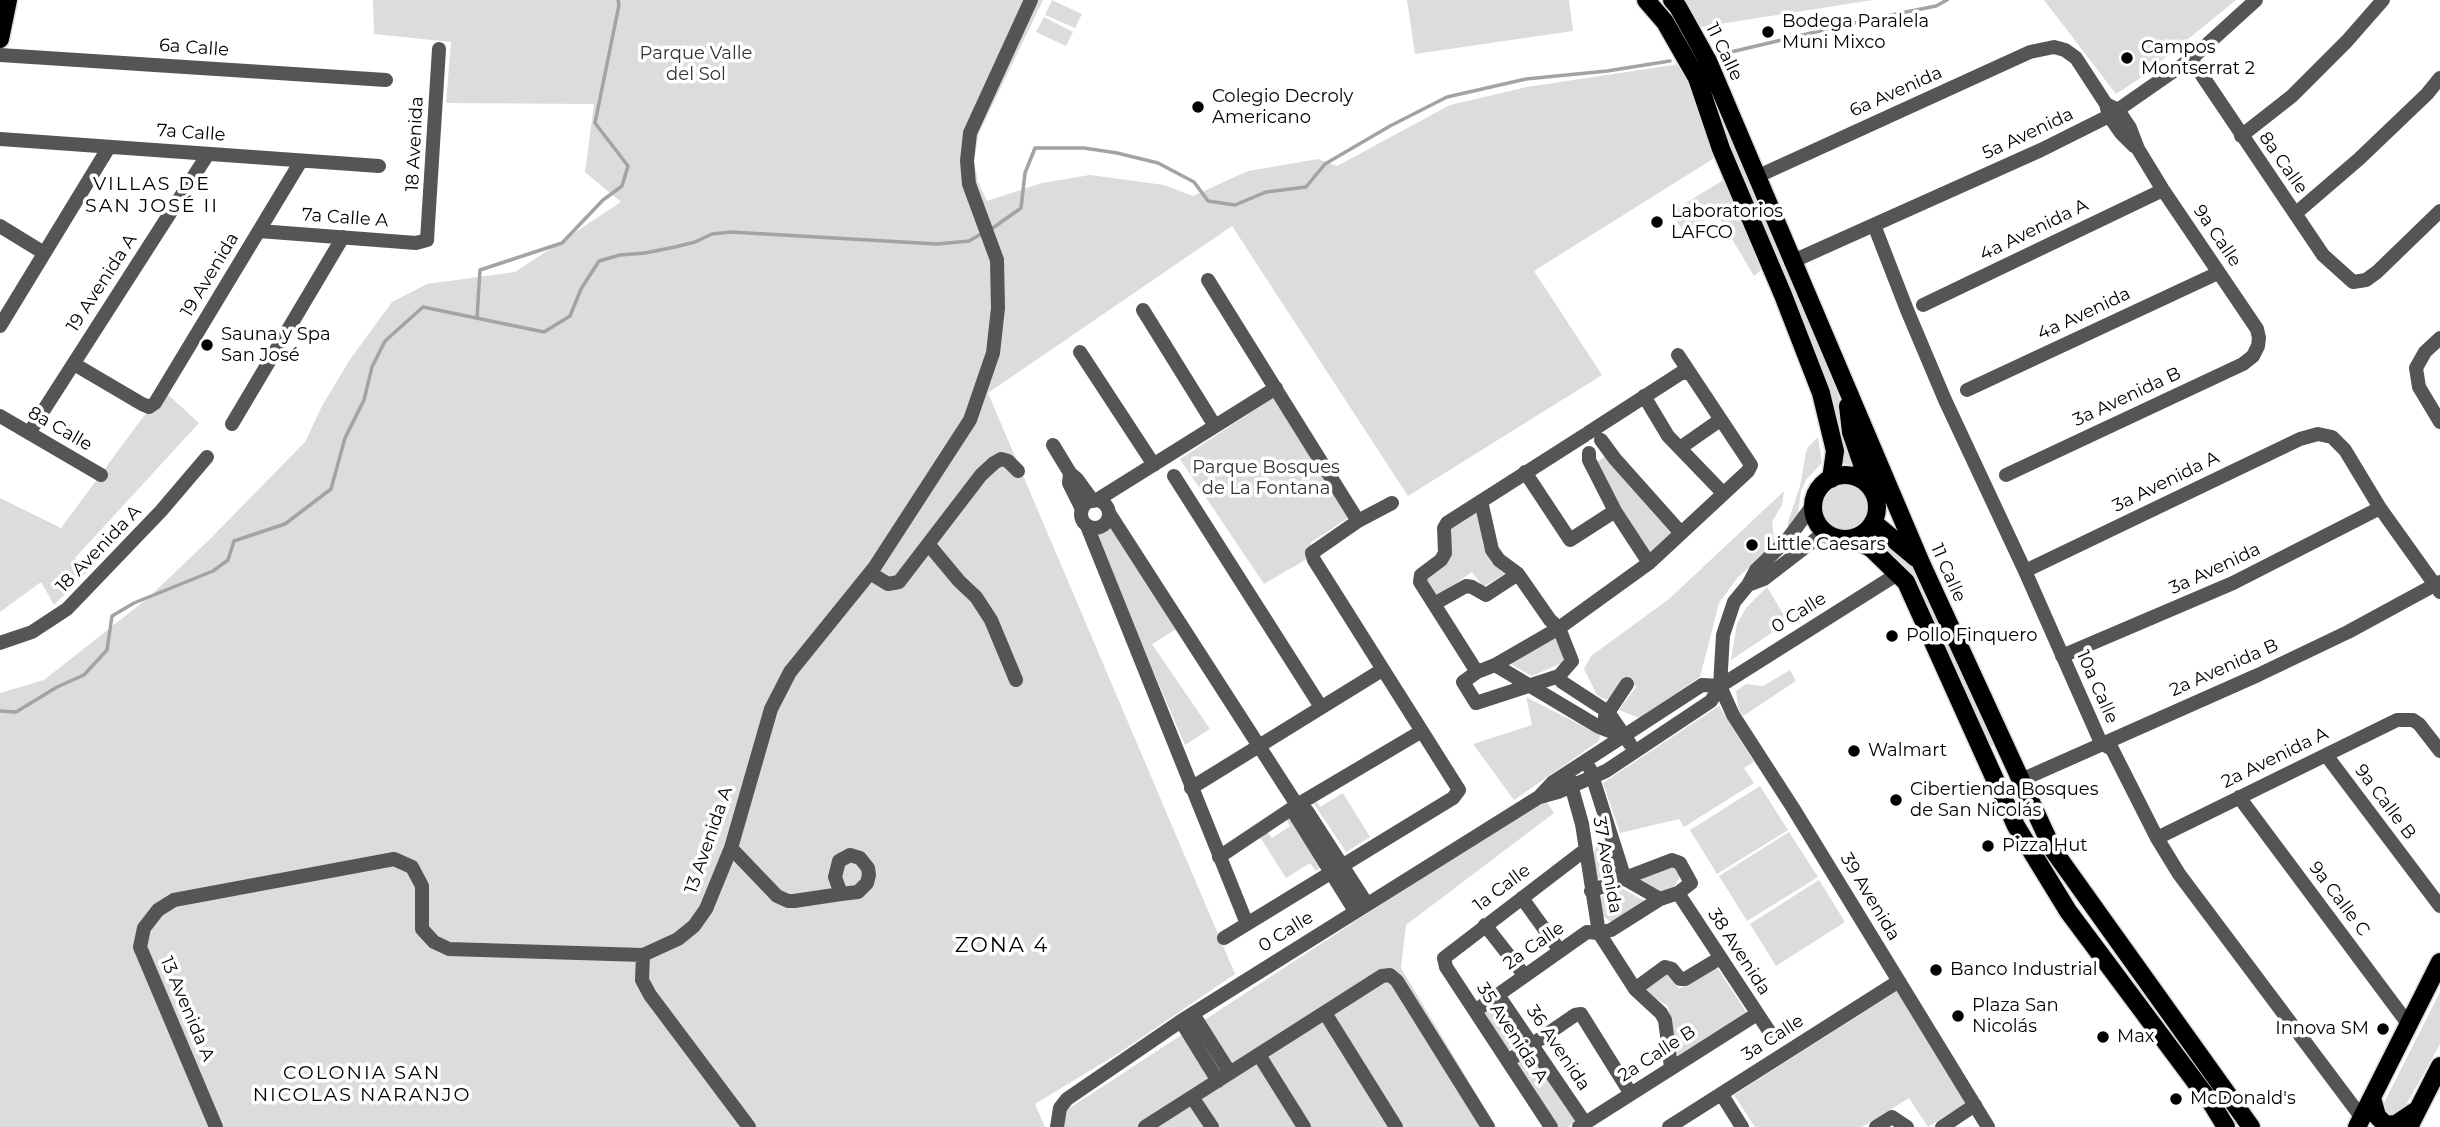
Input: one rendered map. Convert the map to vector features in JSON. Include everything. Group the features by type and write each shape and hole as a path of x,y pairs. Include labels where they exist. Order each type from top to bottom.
{"main road":[{"path":"0,39 8,0"},
{"name":"11 Calle","path":"1646,0 1665,22 1697,78 1721,149 1821,393 1835,451 1831,478"},
{"name":"11 Calle","path":"1672,0 1707,61 1921,563 2053,850 2251,1127"},
{"path":"1846,388 1851,432 1877,504 1873,522 1861,535 1853,538 1834,537 1825,532 1816,521 1813,505 1818,490 1831,478 1852,476 1870,487"},
{"path":"1873,522 1921,563"},
{"path":"1853,538 1872,549 1906,582 2016,826 2068,911 2212,1104 2226,1127"},
{"path":"2360,1122 2409,1025 2434,984 2440,962"},
{"path":"2409,1127 2440,1066"},
{"path":"2372,1098 2377,1116 2386,1125 2399,1122 2418,1109"}],"street":[{"name":"13 Avenida A","path":"216,1127 140,947 144,928 158,910 174,900 394,859 412,867 422,886 422,929 434,942 449,949 643,955 677,939 694,926 706,909 731,848 771,709 790,672 870,573 970,419 993,353 998,308 998,260 969,184 967,161 970,132 1031,0"},
{"name":"5a Avenida","path":"1791,262 2041,150 2111,110 2191,59 2256,0"},
{"path":"2241,136 2292,96 2383,0"},
{"name":"6a Avenida","path":"1755,177 2030,52 2054,47"},
{"name":"9a Calle","path":"2054,47 2066,50 2076,58 2111,110 2130,128 2138,149 2163,190 2257,329 2258,346"},
{"name":"18 Avenida","path":"427,240 439,49"},
{"name":"6a Calle","path":"0,55 386,80"},
{"name":"8a Calle","path":"2191,59 2323,255 2353,282 2366,280 2377,272 2440,211"},
{"path":"2295,214 2359,159 2427,94 2440,78"},
{"name":"7a Calle","path":"0,139 379,166"},
{"path":"1,320 109,147"},
{"name":"19 Avenida A","path":"29,433 208,154"},
{"name":"19 Avenida","path":"74,363 149,407 155,403 302,161"},
{"name":"4a Avenida A","path":"1923,304 2163,190"},
{"name":"10a Calle","path":"1874,225 1945,400 2101,743 2115,754 2157,838 2179,874 2360,1122"},
{"path":"0,226 44,253"},
{"name":"7a Calle A","path":"259,230 416,243 427,240"},
{"path":"232,424 343,237"},
{"name":"4a Avenida","path":"1967,390 2218,272"},
{"path":"1208,280 1358,521"},
{"path":"1143,310 1215,426"},
{"path":"2440,338 2425,352 2416,368 2419,387 2440,422"},
{"name":"3a Avenida B","path":"2006,475 2243,364 2253,356 2258,346"},
{"path":"1080,352 1154,465"},
{"path":"1481,501 1492,550 1499,560 1518,574 1550,620 1559,628 1572,661 1559,676 1476,703 1463,680 1559,628 1649,563 1748,471 1751,465 1678,355"},
{"path":"1649,563 1615,511 1589,460 1591,441 1608,420 1681,373 1688,373"},
{"path":"1247,924 1082,518 1091,503 1276,388"},
{"path":"1644,396 1668,436 1723,493"},
{"name":"8a Calle","path":"0,416 101,475"},
{"path":"1680,449 1720,420"},
{"name":"3a Avenida A","path":"2025,571 2311,435 2325,434 2332,437 2345,450 2380,508"},
{"path":"1477,672 1420,582 1421,575 1441,560 1445,553 1444,528 1447,523 1565,446 1591,441 1615,459 1681,533"},
{"path":"1053,445 1091,503"},
{"name":"18 Avenida A","path":"0,643 32,632 67,609 161,512 207,457"},
{"path":"870,573 888,584 900,582 993,463 1001,459 1009,461 1018,471"},
{"path":"1525,472 1570,540 1615,511"},
{"path":"1174,476 1321,707"},
{"path":"1091,503 1105,505 1297,805 1296,816 1361,907"},
{"path":"1223,938 1453,798 1459,790 1382,670 1312,553 1358,521 1392,503"},
{"path":"1720,686 1723,635 1734,602 1756,570 1787,540 1813,505"},
{"path":"2380,508 2439,586"},
{"name":"3a Avenida","path":"2062,656 2234,583 2380,508"},
{"path":"1087,526 1104,526 1110,513"},
{"path":"1748,585 1764,579 1825,532"},
{"path":"929,545 976,597 992,620 1016,680"},
{"name":"0 Calle","path":"1057,1127 1060,1108 1076,1091 1361,907 1539,797 1553,782 1593,777 1635,752 1711,701 1720,686 1899,573"},
{"path":"1434,604 1466,586 1486,595 1518,574"},
{"name":"2a Avenida B","path":"2019,781 2258,675 2439,586"},
{"path":"1495,665 1599,727 1625,737"},
{"path":"1191,788 1382,670"},
{"path":"1559,676 1562,682 1608,712 1635,752"},
{"path":"1599,727 1628,684"},
{"name":"0 Calle","path":"1570,780 1586,761 1702,685 1720,686"},
{"name":"39 Avenida","path":"1720,686 1733,715 1793,807 1988,1127"},
{"path":"1577,714 1585,698"},
{"name":"2a Avenida A","path":"2157,838 2397,720 2413,720 2419,724 2440,751"},
{"path":"1219,857 1297,805 1422,731"},
{"name":"9a Calle B","path":"2326,755 2440,906"},
{"path":"1586,761 1625,878 1660,899"},
{"name":"37 Avenida","path":"1570,780 1599,933 1634,989 1661,1013 1665,1020 1671,1067"},
{"name":"9a Calle C","path":"2239,797 2409,1025"},
{"path":"1577,808 1601,801"},
{"path":"731,848 782,900 794,901 841,894"},
{"name":"1a Calle","path":"1444,958 1585,850"},
{"name":"2a Calle","path":"1475,1011 1587,932 1611,930 1691,883 1676,860 1625,878"},
{"path":"1591,891 1625,878"},
{"name":"38 Avenida","path":"1678,893 1769,1031"},
{"path":"1522,898 1560,951"},
{"path":"1485,925 1525,976"},
{"path":"643,955 642,979 650,995 749,1127"},
{"name":"35 Avenida A","path":"1444,958 1446,967 1551,1127"},
{"path":"1634,989 1665,967 1672,969 1680,979 1685,979 1720,958"},
{"path":"1145,1127 1382,976 1390,975 1397,981 1488,1127"},
{"name":"3a Calle","path":"1669,1127 1899,981"},
{"name":"36 Avenida","path":"1498,995 1532,1043 1582,1125"},
{"path":"1325,1013 1396,1127"},
{"path":"1508,1061 1532,1043 1581,1014 1631,1094"},
{"name":"2a Calle B","path":"1582,1125 1757,1014"},
{"path":"1187,1018 1224,1077"},
{"path":"1259,1055 1304,1127"},
{"path":"1722,1095 1742,1127"},
{"path":"1192,1097 1212,1127"},
{"path":"1941,1127 1978,1109"},
{"path":"1959,1127 1978,1109"},
{"path":"1877,1127 1892,1117 1907,1127"}],"green space":[{"name":"Parque Valle del Sol","path":"373,0 1043,0 979,133 974,160 978,182 987,201 1042,183 1090,175 1164,185 1193,196 1248,171 1318,159 1337,166 1450,105 1527,87 1680,64 1695,88 1716,157 1534,271 1602,375 1408,496 1232,226 988,393 1235,974 1119,1053 1035,1104 1045,1127 0,1127 0,693 44,680 148,598 210,539 305,442 322,406 349,361 392,302 427,284 515,272 621,202 585,172 594,104 446,103 451,42 374,34"},
{"path":"1052,0 1082,14 1075,28 1045,15"},
{"path":"1407,0 1569,0 1573,31 1415,54"},
{"path":"1679,0 1873,0 1700,27"},
{"name":"Campos Montserrat 2","path":"2044,0 2236,0 2139,79 2116,94"},
{"path":"1044,17 1073,32 1066,46 1036,32"},
{"path":"1711,87 1837,387 1846,434 1857,467 1842,463 1828,389 1739,172"},
{"path":"1725,179 1761,270 1754,276 1716,212 1684,232 1671,212"},
{"path":"163,390 199,423 75,558 87,572 54,605 41,582 0,612 0,498 61,528"},
{"name":"Parque Bosques de La Fontana","path":"1281,393 1360,510 1310,543 1317,553 1264,584 1180,459"},
{"path":"1818,437 1822,463 1806,480 1801,491 1798,513 1788,527 1800,486 1806,452"},
{"path":"1605,456 1674,533 1650,554 1619,508 1596,463"},
{"path":"1844,481 1854,483 1862,489 1868,497 1868,517 1862,525 1854,531 1844,533 1834,531 1826,525 1820,517 1818,507 1820,497 1826,489 1834,483"},
{"path":"1784,491 1782,505 1772,522 1775,545 1738,577 1719,603 1700,677 1639,718 1619,710 1636,687 1628,676 1607,700 1597,695 1584,669 1591,656 1669,599"},
{"path":"1478,504 1483,545 1491,562 1510,571 1483,587 1472,572 1436,597 1423,576 1448,560 1453,521"},
{"path":"1110,523 1178,628 1152,644 1210,729 1185,745 1093,532 1102,530"},
{"path":"1874,532 1909,558 1995,745 1985,747 1912,579 1902,563 1869,537"},
{"path":"1767,587 1788,622 1731,660 1737,624 1746,608"},
{"path":"1555,634 1565,653 1562,663 1532,676 1507,662"},
{"path":"1790,670 1796,681 1743,716 1738,708 1736,691 1746,684 1763,686"},
{"path":"1526,697 1600,735 1599,741 1514,800 1473,744 1532,725"},
{"path":"1719,706 1754,762 1744,768 1754,783 1684,827 1679,819 1620,833 1603,783"},
{"path":"1760,786 1788,830 1717,874 1690,830"},
{"path":"1343,793 1370,837 1346,852 1312,801 1315,799 1320,807"},
{"path":"1544,798 1554,813 1406,925 1401,968 1496,1127 1064,1127 1059,1115"},
{"path":"1290,814 1322,866 1316,871 1310,863 1286,878 1258,834 1266,830 1272,838 1290,826 1285,817"},
{"path":"1789,832 1818,877 1747,921 1719,876"},
{"path":"1605,841 1614,874 1596,880 1591,862 1597,844"},
{"path":"1674,865 1682,873 1673,889 1660,893 1637,882 1640,877"},
{"path":"1819,880 1845,922 1776,966 1750,924"},
{"path":"1621,888 1645,901 1609,921 1602,915 1602,896"},
{"path":"1716,966 1747,1013 1677,1056 1668,1006 1642,990 1668,973 1679,989"},
{"path":"1897,991 1967,1102 1928,1127 1909,1098 1862,1127 1755,1127 1734,1095"},
{"path":"2440,992 2440,1044 2401,1114 2388,1117 2382,1107"},
{"path":"1496,999 1524,1040 1507,1051 1482,1010"},
{"path":"1530,1049 1577,1121 1568,1127 1553,1127 1512,1061"}],"waterway":[{"path":"477,318 480,270 562,243 603,200 622,186 628,166 595,123 618,0"},
{"path":"1714,56 1936,6 1947,0"},
{"path":"990,230 1021,208 1025,173 1035,148 1084,148 1158,163 1194,182 1208,201 1235,205 1266,192 1306,187 1325,164 1447,97 1526,79 1607,71 1670,61"},
{"path":"0,711 16,712 57,687 84,675 107,650 112,616 134,603 213,571 228,560 234,541 285,524 331,489 345,438 364,400 372,367 385,341 423,307 544,332 570,316 581,289 599,261 675,247 712,234 731,232 937,244 969,241 983,233"}],"place":[{"name":"Bodega Paralela Muni Mixco","path":"1768,32"},
{"name":"Campos Montserrat 2","path":"2127,58"},
{"name":"Colegio Decroly Americano","path":"1198,107"},
{"name":"Laboratorios LAFCO","path":"1657,222"},
{"name":"Sauna y Spa San José","path":"207,345"},
{"name":"Little Caesars","path":"1752,545"},
{"name":"Pollo Finquero","path":"1892,636"},
{"name":"Walmart","path":"1854,751"},
{"name":"Cibertienda Bosques de San Nicolás","path":"1896,800"},
{"name":"Pizza Hut","path":"1988,846"},
{"name":"Banco Industrial","path":"1936,970"},
{"name":"Plaza San Nicolás","path":"1958,1016"},
{"name":"Innova SM","path":"2383,1029"},
{"name":"Max","path":"2103,1037"},
{"name":"McDonald's","path":"2176,1099"}],"district":[{"name":"VILLAS DE SAN JOSÉ II","path":"152,195"},
{"name":"ZONA 4","path":"1002,946"},
{"name":"COLONIA SAN NICOLAS NARANJO","path":"362,1084"}]}
